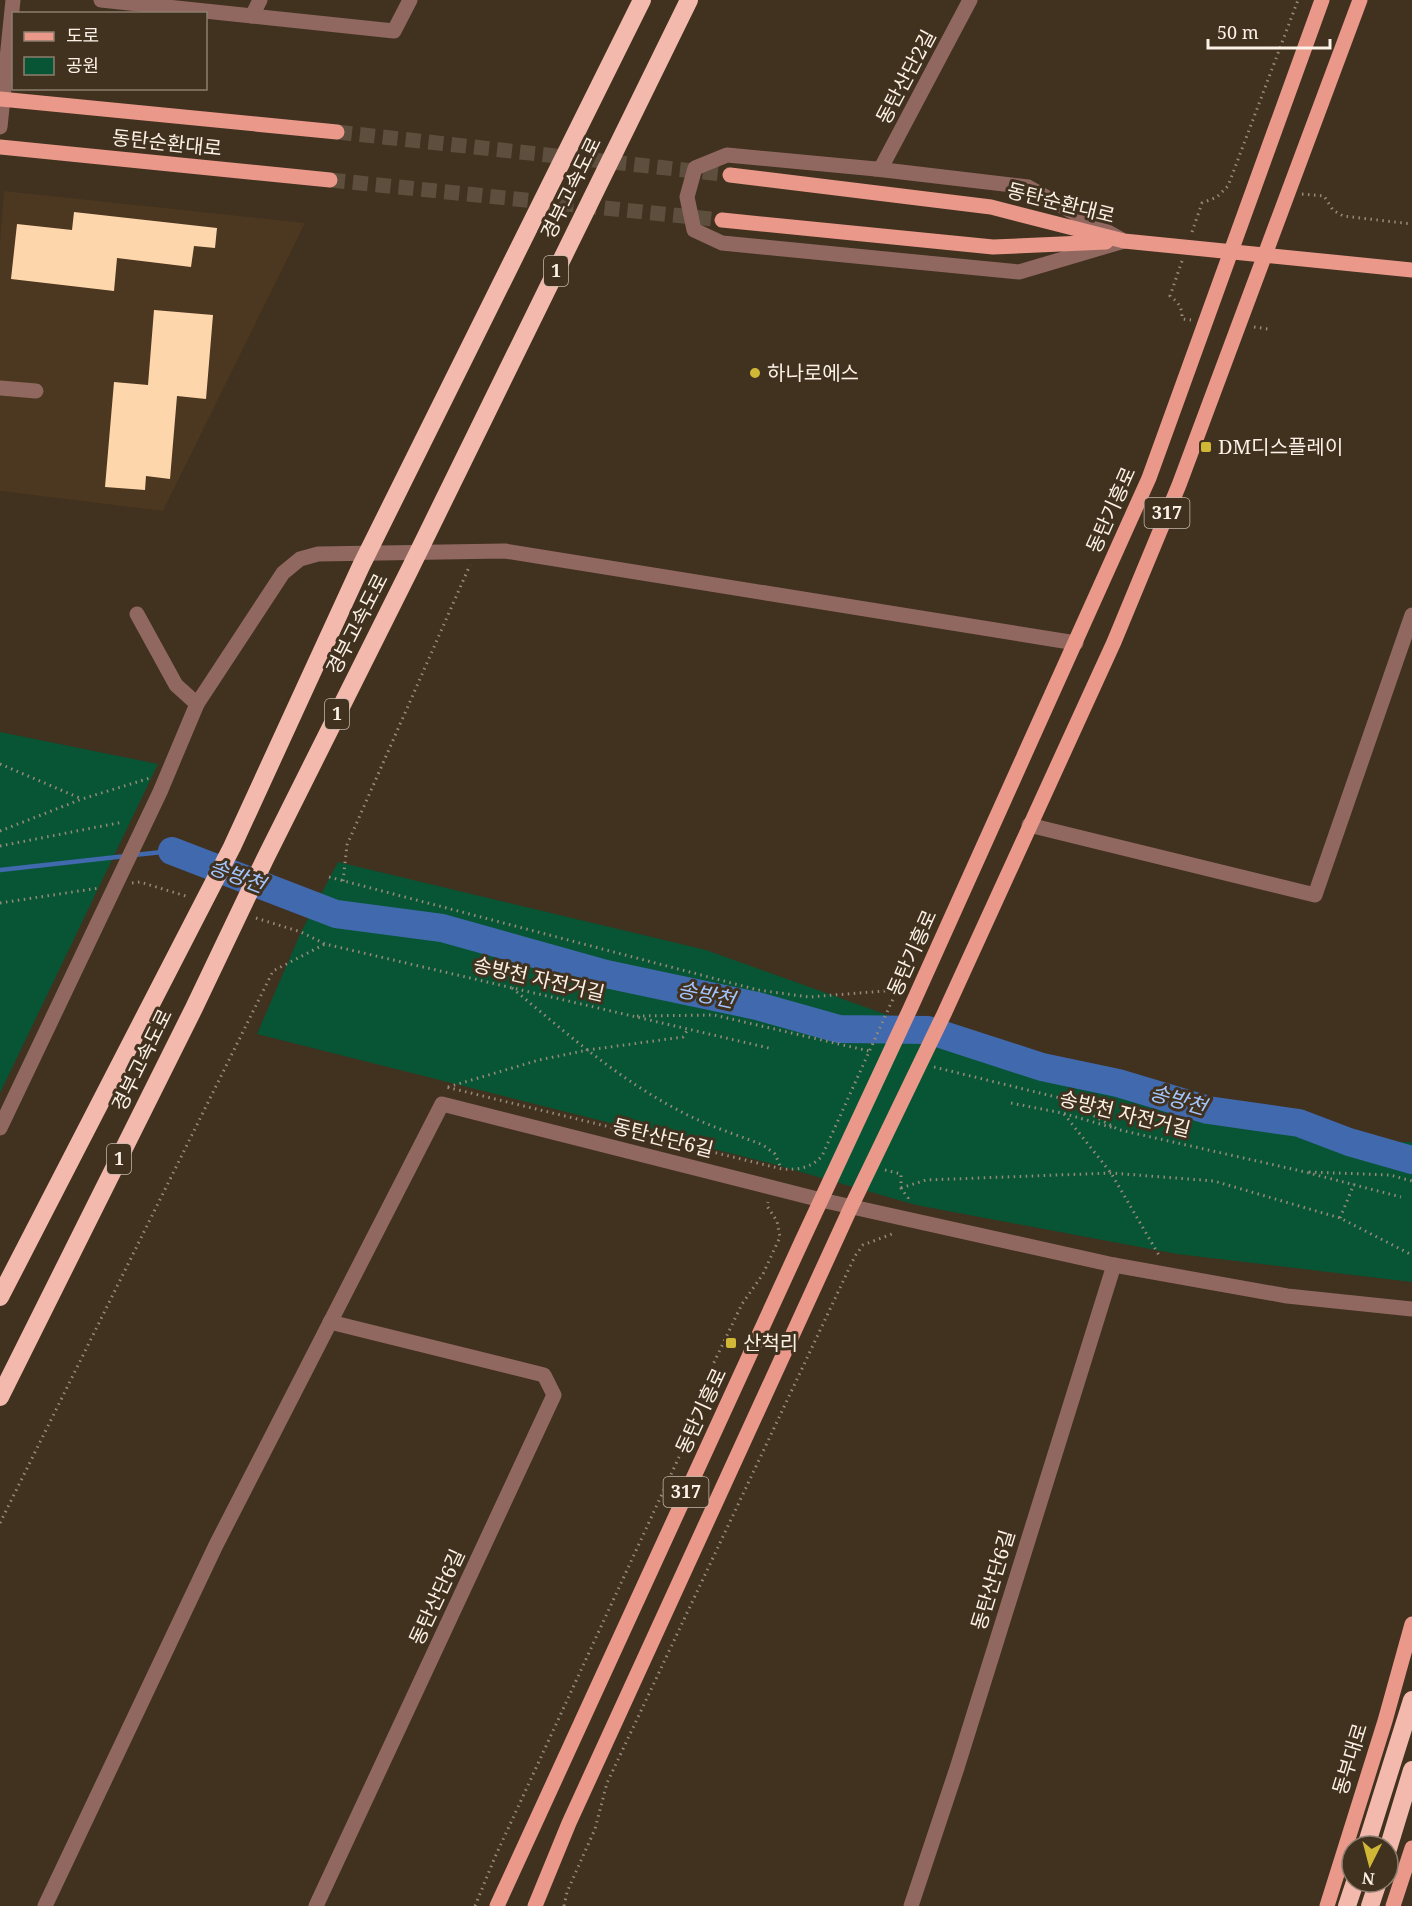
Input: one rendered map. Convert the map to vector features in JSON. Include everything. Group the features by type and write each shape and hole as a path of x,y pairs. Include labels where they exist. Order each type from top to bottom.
{"highway":[{"name":"경부고속도로","path":"0,1297 232,847 361,566 642,0"},
{"name":"경부고속도로","path":"0,1397 194,1008 235,920 689,0"},
{"name":"동부대로","path":"1370,1834 1412,1700"},
{"path":"1393,1834 1412,1770"}],"main road":[{"name":"동탄기흥로","path":"497,1906 911,1007 1149,478 1322,0"},
{"name":"317","path":"536,1906 569,1823 851,1207 944,1014 1114,642 1179,485 1360,0"},
{"name":"동탄순환대로","path":"1,99 336,132"},
{"name":"동탄순환대로","path":"0,147 330,180"},
{"name":"동탄순환대로","path":"730,176 991,207 1124,241"},
{"name":"동탄순환대로","path":"722,220 993,247 1124,241"},
{"path":"1124,241 1412,270"},
{"name":"동부대로","path":"1327,1906 1385,1721 1412,1624"},
{"path":"1393,1906 1412,1848"}],"street":[{"path":"0,127 1,99 13,0"},
{"path":"101,0 185,4 252,16 394,31 410,0"},
{"path":"252,16 260,0"},
{"name":"동탄산단2길","path":"876,169 881,168 970,0"},
{"path":"727,155 876,169 1028,187 1124,241 1019,272 722,243 694,230 687,197 695,168 727,155"},
{"path":"0,387 36,391"},
{"path":"0,1128 109,890 160,792 198,704 283,573 300,559 318,554 505,551 1076,643"},
{"path":"137,614 176,685 198,704"},
{"path":"1029,825 1315,895 1412,615"},
{"name":"동탄산단6길","path":"45,1906 216,1545 442,1104 821,1200 1114,1265 1287,1296 1412,1309"},
{"name":"동탄산단6길","path":"911,1906 957,1768 1114,1265"},
{"name":"동탄산단6길","path":"316,1906 554,1395 544,1375 330,1322"}],"path":[{"path":"1202,203 1217,197 1228,186 1298,0"},
{"path":"1324,196 1333,210 1343,216 1412,224"},
{"path":"1170,296 1178,302 1182,309 1182,319"},
{"path":"343,881 347,845 469,570 473,552"},
{"path":"0,764 82,799"},
{"path":"0,831 82,799 169,772"},
{"path":"0,846 123,822"},
{"path":"329,877 758,990 809,997 897,990 822,1156 815,1163 804,1168 782,1169 446,1087 539,1060 588,1050 683,1037 688,1029"},
{"path":"129,884 140,882"},
{"path":"0,903 109,890"},
{"name":"송방천 자전거길","path":"301,932 325,944 773,1049"},
{"path":"0,1523 273,971 325,944"},
{"path":"512,988 619,1074 679,1111 763,1145 775,1154 782,1169"},
{"name":"송방천 자전거길","path":"1011,1103 1062,1113 1119,1130 1301,1171 1401,1197"},
{"path":"1062,1113 1111,1173 1170,1274"},
{"name":"송방천 자전거길","path":"1301,1171 1390,1175 1412,1181"},
{"path":"901,1188 926,1180 1111,1173 1215,1181 1340,1218 1412,1255"},
{"path":"901,1174 901,1188 908,1198"},
{"path":"1340,1218 1354,1184"},
{"path":"475,1906 495,1857 691,1431 706,1379 742,1304 763,1274 780,1237 777,1221 767,1206"},
{"path":"564,1906 567,1892 595,1829 607,1783 857,1251 873,1240 892,1234"}],"shaded area":[{"path":"4,191 305,223 163,511 0,491 0,242"}],"green space":[{"path":"0,732 158,764 0,1093"},
{"path":"338,862 706,950 957,1040 1349,1142 1412,1142 1412,1282 1177,1254 916,1205 773,1164 257,1034 301,932"}],"building":[{"path":"74,212 217,228 215,248 194,246 191,267 117,258 114,291 11,279 17,224 72,230"},
{"path":"154,310 213,315 206,399 177,396 170,479 146,476 145,490 105,487 114,382 148,385"}],"waterway":[{"name":"송방천","path":"134,855 172,851"},
{"name":"송방천","path":"172,851 336,914 442,928 606,974 757,1006 839,1029 928,1030 1042,1067 1118,1083 1208,1110 1299,1123 1349,1142 1412,1160"},
{"name":"송방천","path":"0,870 126,856"}],"tunnel":[{"path":"337,132 730,175"},
{"path":"330,180 722,220"}],"place":[{"name":"하나로에스","path":"755,373"},
{"name":"DM디스플레이","path":"1206,447"},
{"name":"산척리","path":"731,1343"}]}
